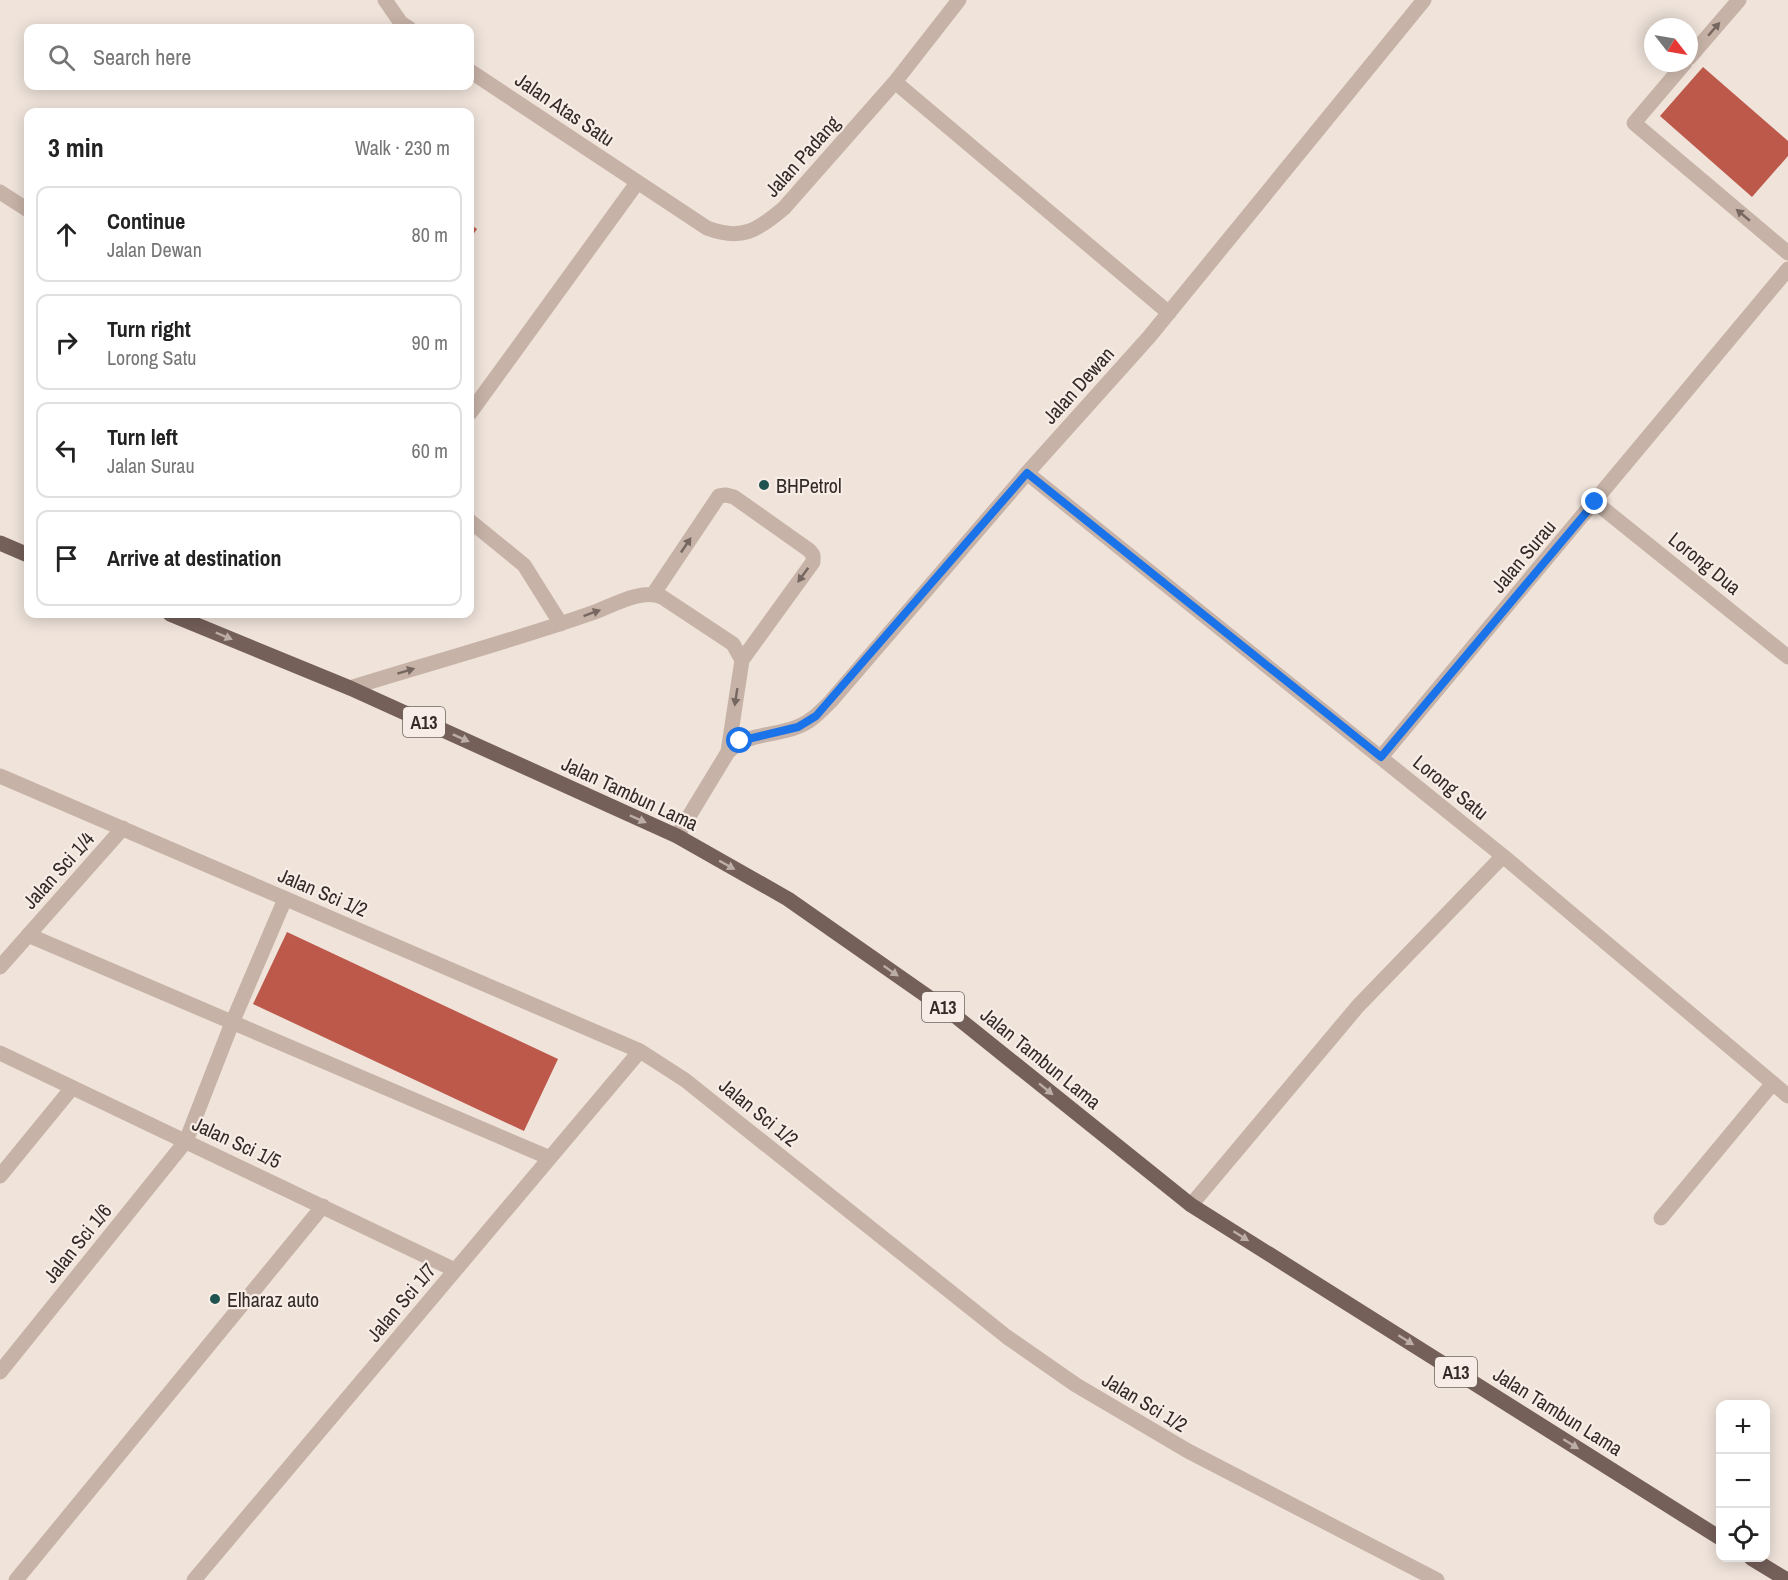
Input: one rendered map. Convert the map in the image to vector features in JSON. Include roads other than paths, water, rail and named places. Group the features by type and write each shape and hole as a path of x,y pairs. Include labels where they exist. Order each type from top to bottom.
{"main road":[{"path":"0,543 24,553"},
{"name":"Jalan Tambun Lama","path":"180,618 350,688 676,836 788,899 944,1008 1191,1205 1716,1535"},
{"path":"1759,1562 1787,1580"}],"street":[{"path":"385,0 406,24"},
{"name":"Jalan Padang","path":"637,183 707,228 727,236 748,233 767,223 784,208 895,82 959,0"},
{"name":"Jalan Dewan","path":"728,752 740,741 798,727 816,716 1169,313 1424,0"},
{"path":"1698,48 1739,0"},
{"path":"1677,72 1634,123 1788,253"},
{"name":"Jalan Atas Satu","path":"474,74 637,183"},
{"path":"895,82 1169,313"},
{"path":"474,407 637,183"},
{"path":"0,192 24,207"},
{"name":"Jalan Surau","path":"1381,757 1788,269"},
{"name":"Lorong Satu","path":"1027,473 1503,856 1788,1096"},
{"path":"350,688 561,624 630,598 654,593 719,496 734,497 809,550 813,555 813,562 742,660 728,752 676,836"},
{"name":"Lorong Dua","path":"1595,502 1788,657"},
{"path":"474,524 524,565 561,624"},
{"path":"654,593 733,644 742,660"},
{"name":"Jalan Sci 1/2","path":"0,776 640,1052 685,1080 1007,1337 1076,1385 1188,1452 1437,1580"},
{"name":"Jalan Sci 1/4","path":"0,967 123,828"},
{"path":"1191,1205 1358,1006 1503,856"},
{"name":"Jalan Sci 1/6","path":"0,1372 186,1141 232,1023 285,899"},
{"path":"28,935 550,1158"},
{"name":"Jalan Sci 1/7","path":"194,1580 640,1052"},
{"name":"Jalan Sci 1/5","path":"0,1053 455,1270"},
{"path":"1661,1218 1773,1083"},
{"path":"0,1176 72,1088"},
{"path":"16,1580 323,1206"}],"place":[{"name":"BHPetrol","path":"764,485"},
{"name":"Elharaz auto","path":"215,1299"}]}
